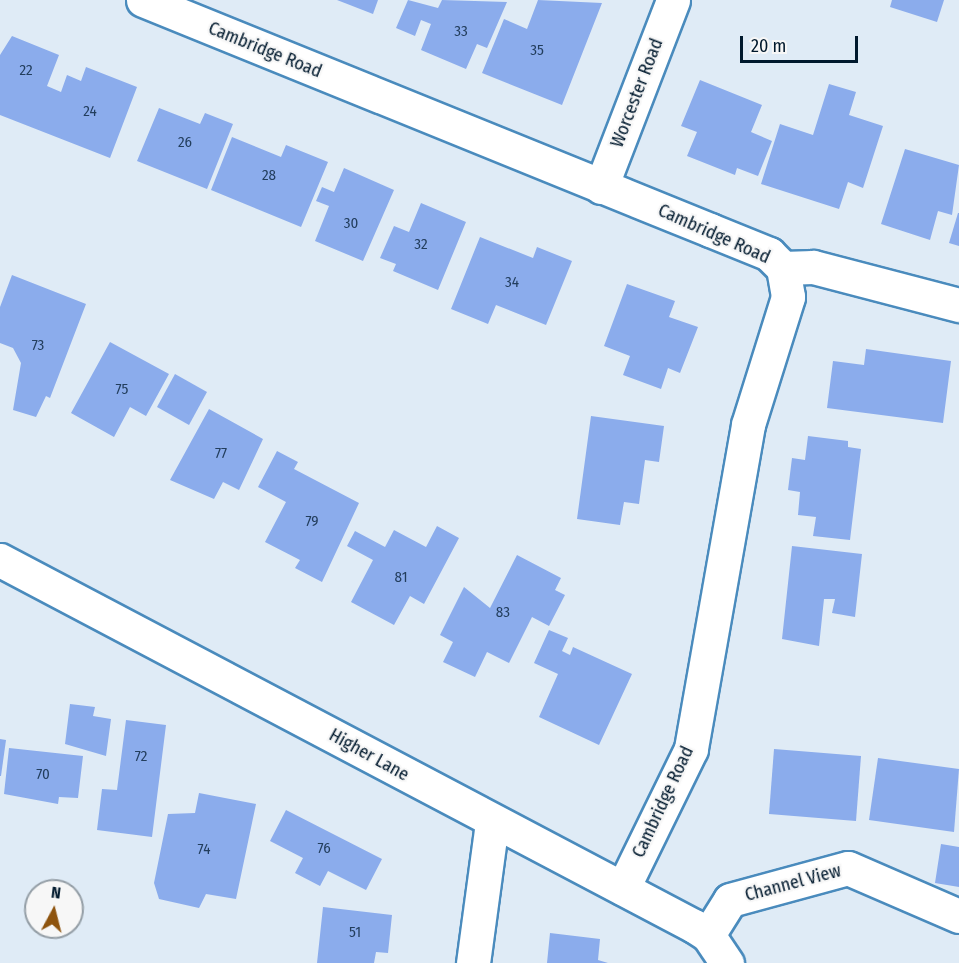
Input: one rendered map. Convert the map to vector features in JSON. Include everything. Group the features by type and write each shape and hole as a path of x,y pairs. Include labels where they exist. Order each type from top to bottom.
{"street":[{"name":"Cambridge Road","path":"143,0 769,254 783,268 788,297 748,425 691,749 622,888"},
{"name":"Worcester Road","path":"601,187 673,0"},
{"path":"783,268 813,267 959,305"},
{"name":"Higher Lane","path":"0,560 492,823 622,888 708,935 727,963"},
{"path":"473,963 492,823"},
{"name":"Channel View","path":"708,935 730,900 848,868 959,916"}],"building":[{"path":"337,0 378,0 373,14"},
{"path":"408,0 438,8 442,0 507,2 487,48 477,44 466,69 421,50 431,24 421,20 415,36 396,28"},
{"path":"538,0 602,3 562,105 482,73 504,19 527,29"},
{"path":"892,0 944,0 937,22 890,7"},
{"path":"12,36 59,55 47,86 61,92 67,75 81,81 86,67 137,87 110,158 0,115 0,55"},
{"path":"700,80 762,105 751,132 772,141 758,176 737,168 735,175 687,156 697,132 681,126"},
{"path":"829,84 856,92 849,115 883,126 863,188 848,182 839,209 761,184 780,124 813,135"},
{"path":"159,108 200,124 205,113 233,124 207,189 137,161"},
{"path":"232,137 281,157 286,145 328,162 301,227 211,190"},
{"path":"905,149 959,165 952,215 938,211 930,240 881,224"},
{"path":"344,168 394,190 363,261 315,241 329,206 316,201 322,187 334,192"},
{"path":"421,203 466,222 438,290 393,271 396,264 380,258 394,226 409,232"},
{"path":"959,213 959,246 949,243"},
{"path":"480,237 533,258 537,247 572,261 546,325 496,305 488,324 451,309"},
{"path":"12,275 86,304 50,398 46,396 36,417 13,410 21,363 13,348 0,343 0,307"},
{"path":"627,284 675,301 669,317 698,327 680,373 668,368 661,389 623,375 630,356 604,346"},
{"path":"110,342 169,374 146,416 130,407 114,437 71,413"},
{"path":"866,349 951,361 943,423 827,408 833,361 864,365"},
{"path":"175,374 207,392 189,425 157,407"},
{"path":"209,409 263,439 239,490 223,482 214,499 170,480"},
{"path":"591,416 664,426 659,462 645,460 639,504 624,502 620,525 577,519"},
{"path":"808,436 848,441 848,447 861,449 850,540 813,536 816,517 798,515 800,492 788,490 792,458 805,460"},
{"path":"277,451 298,462 294,469 359,503 322,582 295,568 300,560 265,542 286,502 258,487"},
{"path":"437,526 459,538 424,604 410,596 394,625 351,602 373,560 347,546 355,531 385,547 394,530 426,547"},
{"path":"792,546 862,554 855,617 832,613 835,599 824,599 819,646 782,639"},
{"path":"517,555 561,578 555,590 565,595 549,626 532,617 509,663 487,652 475,677 443,662 453,642 440,635 464,587 490,608"},
{"path":"549,630 568,638 562,651 570,655 573,647 632,674 599,745 539,717 558,674 534,663"},
{"path":"70,704 95,707 93,716 111,719 106,756 65,744"},
{"path":"126,720 166,725 152,837 97,830 102,789 117,790"},
{"path":"0,739 6,740 1,776 0,776"},
{"path":"9,748 83,756 78,798 59,797 58,804 4,794"},
{"path":"774,749 861,756 856,821 769,814"},
{"path":"878,758 959,769 954,832 869,820"},
{"path":"199,793 256,804 236,899 206,894 199,908 159,899 154,883 168,814 195,813"},
{"path":"286,810 382,859 366,890 328,871 320,886 295,873 303,858 270,841"},
{"path":"941,844 959,847 959,887 935,883"},
{"path":"323,907 392,915 388,953 376,952 374,963 317,963"},
{"path":"550,933 600,939 598,960 608,963 547,963"}]}
